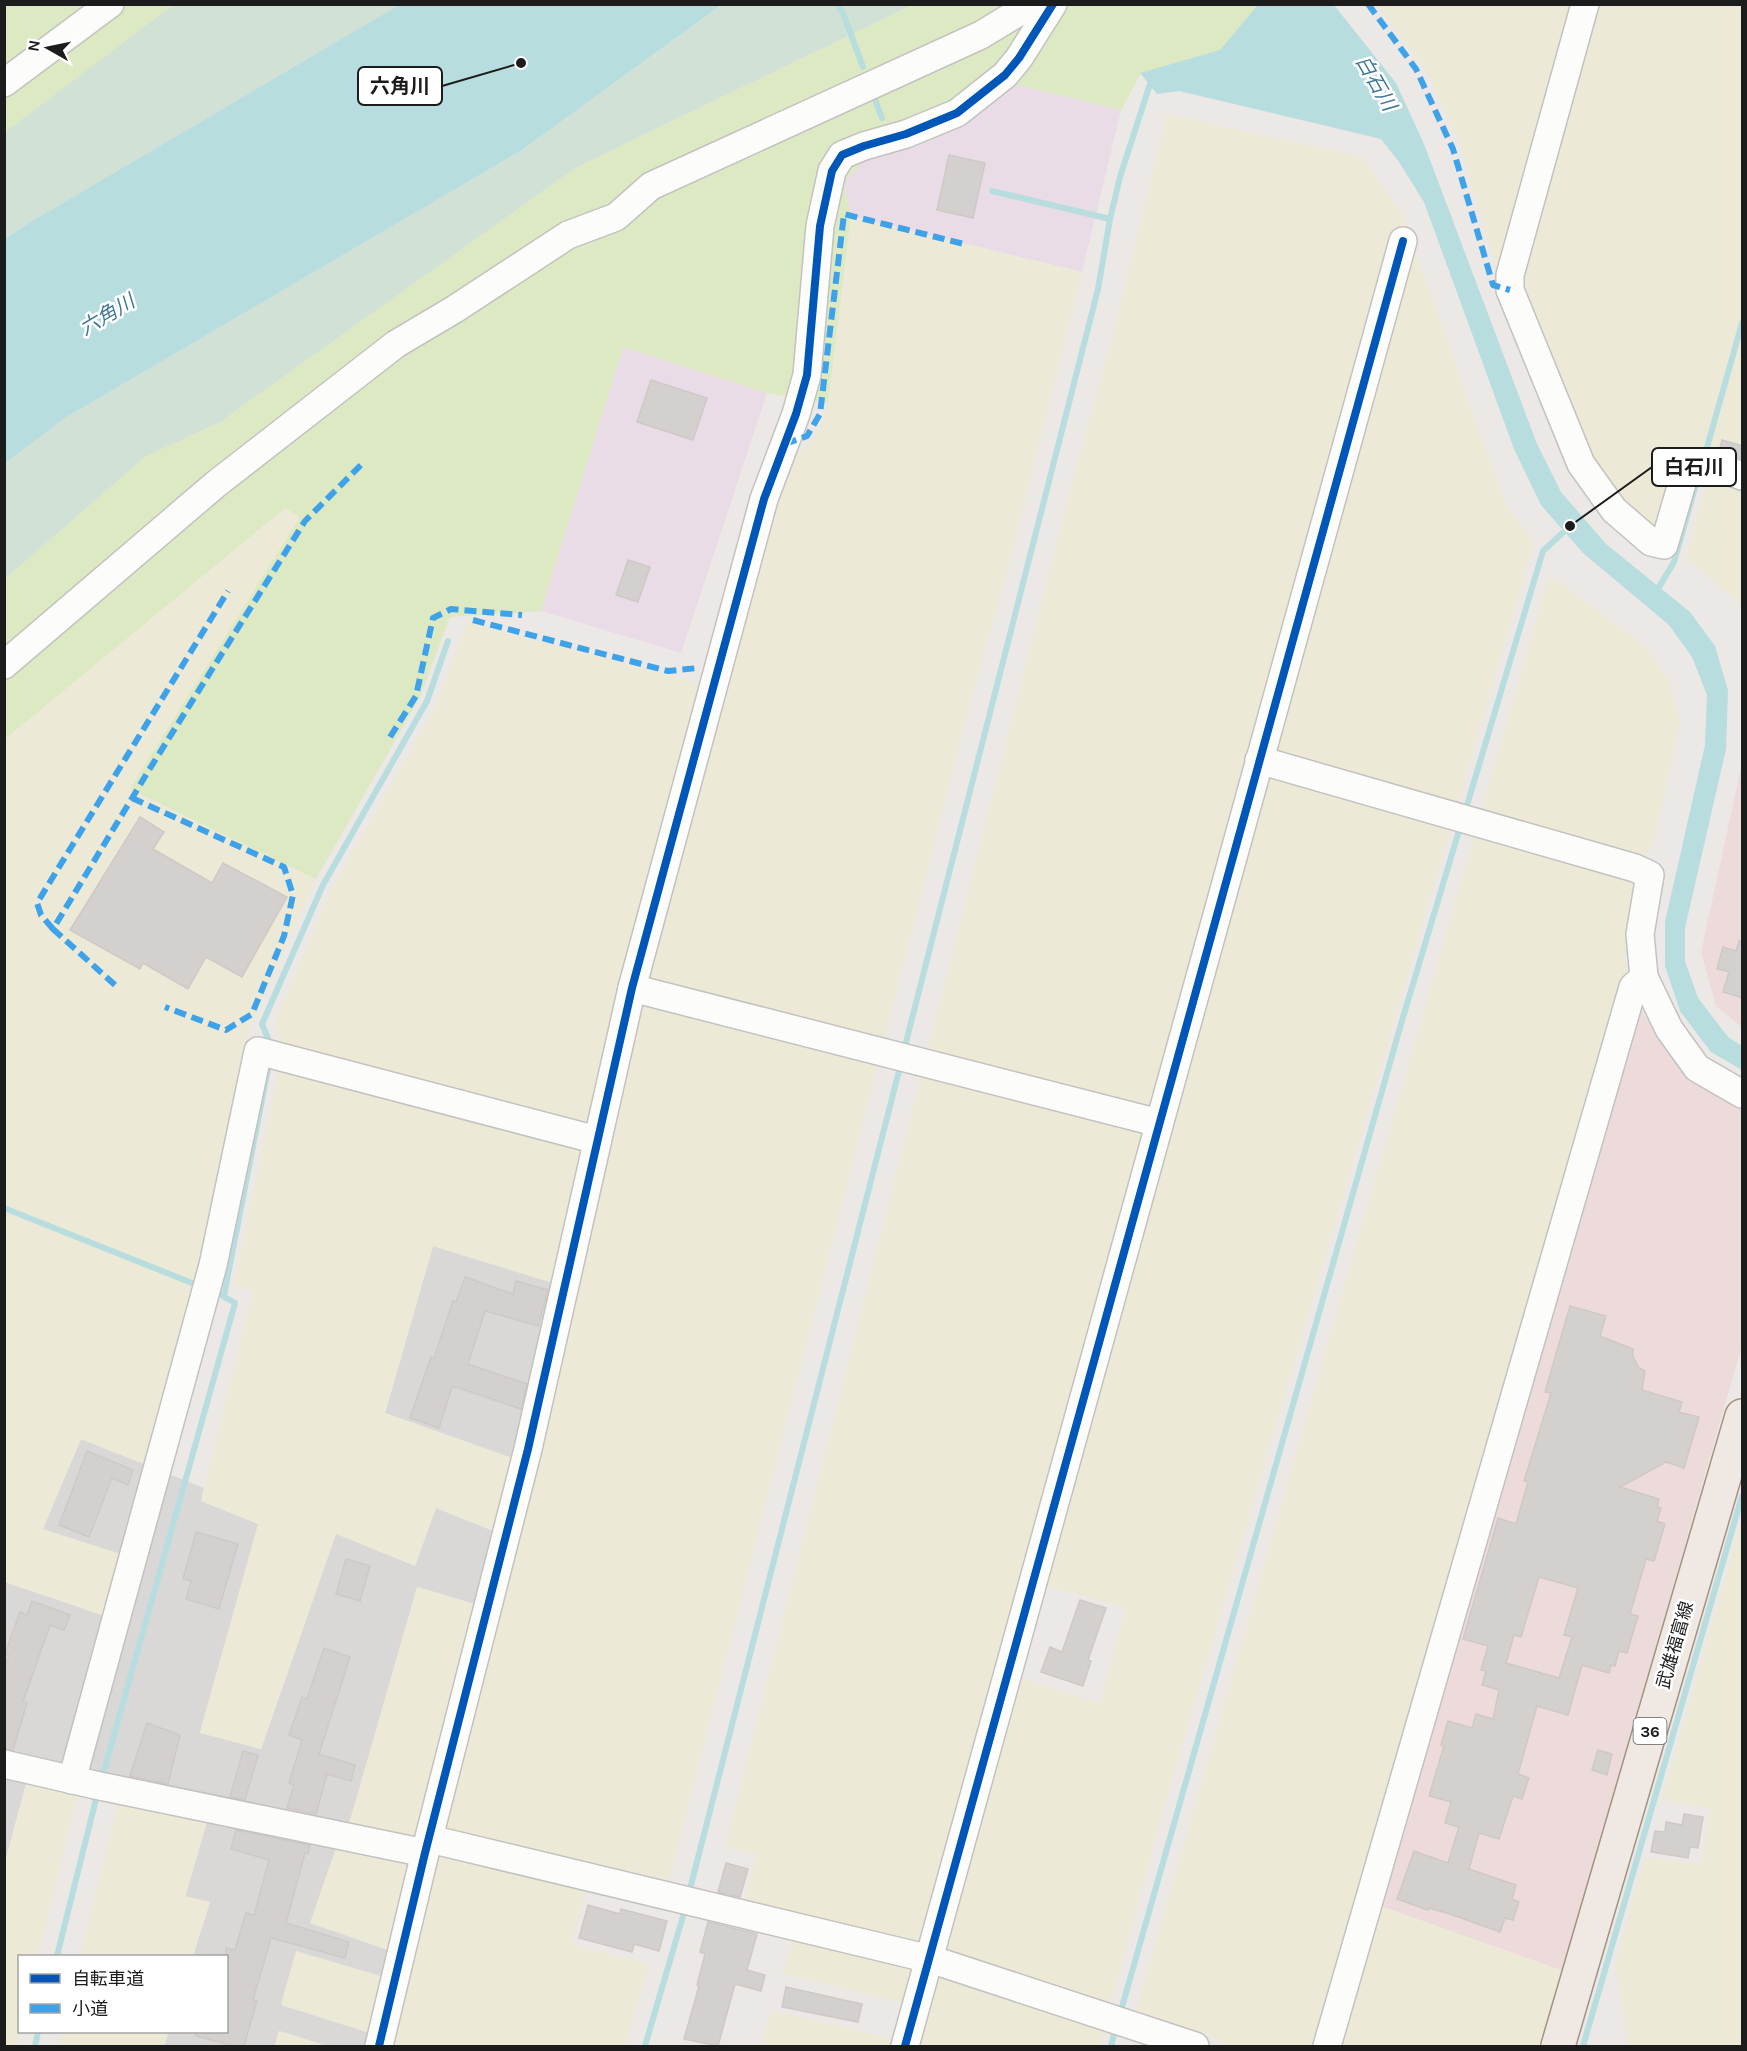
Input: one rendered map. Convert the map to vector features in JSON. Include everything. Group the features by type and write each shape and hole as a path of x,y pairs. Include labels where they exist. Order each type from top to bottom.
{"main road":[{"name":"武雄福富線","path":"1558,2046 1743,1416"}],"street":[{"path":"4,83 110,4"},
{"path":"4,665 216,484 396,344 455,309 568,235 616,218 651,186 981,35 1032,4"},
{"path":"379,2046 528,1449 632,988 764,499 796,414 807,375 820,226 832,171 843,155 864,146 906,134 957,113 1005,75 1019,58 1053,4"},
{"path":"1585,4 1510,275 1510,290 1581,464 1614,510 1651,542 1664,545 1688,463 1702,463 1743,476"},
{"path":"905,2046 1403,242"},
{"path":"1259,760 1635,868 1650,875 1640,934 1644,977 1669,1029 1697,1068 1743,1094"},
{"path":"1327,2046 1633,987 1644,977"},
{"path":"632,988 1159,1123"},
{"path":"93,1785 207,1288 258,1051 597,1140"},
{"path":"4,1764 93,1785 428,1846 687,1902 930,1959 1195,2046"}],"shaded area":[{"path":"173,5 399,5 5,239 5,132"},
{"path":"721,5 912,5 575,168 220,422 145,457 5,579 4,463 65,418 522,150"},
{"path":"1376,5 1742,5 1742,469 1686,452 1656,535 1601,481 1523,300 1497,273 1461,146 1423,65"},
{"path":"1013,84 1121,110 1082,272 851,216 844,183 871,153"},
{"path":"1167,114 1362,157 1402,213 1504,502 1534,543 1164,1808 1110,2007 940,1951 1019,1678 1100,1703 1126,1608 1026,1579 921,1949 744,1903 757,1854 725,1847 1073,479 1112,339"},
{"path":"851,216 1082,272 1007,572 974,688 668,1885 441,1831 641,999 772,515 794,457 818,434 828,403"},
{"path":"623,347 767,393 681,653 541,611"},
{"path":"1709,472 1742,483 1742,605 1686,558"},
{"path":"285,507 301,516 130,789 316,879 246,1038 251,1057 149,1466 81,1439 43,1529 127,1556 108,1617 5,1582 5,739"},
{"path":"1549,575 1644,645 1670,683 1680,722 1654,840 1643,860 1624,960 1638,1005 1375,1904 1563,1971 1541,2046 1235,2046 1135,2014"},
{"path":"467,622 700,683 627,974 556,1284 433,1246 385,1413 515,1459 496,1532 436,1508 415,1566 336,1534 261,1749 200,1733 258,1524 201,1501 253,1291 234,1285 283,1050 275,1021 332,888 434,710"},
{"path":"1742,763 1742,1027 1716,1006 1701,952"},
{"path":"1638,1005 1685,1077 1742,1102 1742,1345 1563,1971 1374,1904"},
{"path":"433,1246 556,1284 515,1459 385,1413"},
{"path":"81,1439 204,1488 201,1501 259,1523 200,1732 261,1749 336,1533 415,1565 436,1508 496,1532 478,1605 418,1587 347,1831 311,1923 391,1951 384,1977 281,2005 370,2033 366,2046 327,2046 279,2031 275,2046 164,2046 169,2033 228,2033 228,1955 193,1955 210,1902 185,1897 209,1816 28,1777 5,1862 5,1582 108,1617 126,1556 42,1529"},
{"path":"1742,1520 1742,2046 1628,2046 1615,1964 1645,1857 1701,1865 1710,1808 1662,1800"},
{"path":"417,1587 478,1605 418,1844 347,1831"},
{"path":"28,1777 79,1789 38,1955 18,1955 20,2033 16,2046 5,2046 5,1862"},
{"path":"119,1798 209,1815 185,1896 210,1902 193,1955 80,1955"},
{"path":"337,1845 414,1857 391,1951 310,1923"},
{"path":"440,1852 588,1885 571,1945 649,1964 625,2046 393,2046"},
{"path":"795,1937 933,1969 1105,2026 1100,2046 760,2046 772,2010 909,2043 920,2007 783,1973"},
{"path":"296,1951 384,1977 370,2033 281,2004"},
{"path":"279,2031 327,2046 275,2046"},
{"path":"62,2033 169,2033 164,2046 58,2046"}],"green space":[{"path":"1253,4 1257,7 1220,50 1141,73 1121,110 1013,84 871,153 844,183 851,216 828,403 767,393 623,347 541,611 450,617 420,697 316,879 130,789 300,517 285,508 5,739 5,579 145,457 220,422 575,168 912,5"},
{"path":"5,5 173,5 5,132"}],"water":[{"path":"399,5 721,5 522,150 65,418 5,463 5,239"},
{"path":"1253,5 1334,5 1396,83 1424,144 1537,444 1561,492 1606,544 1690,612 1715,646 1728,690 1726,749 1685,928 1685,961 1698,998 1728,1037 1742,1046 1742,1070 1711,1052 1680,1011 1665,966 1665,922 1705,745 1707,695 1692,657 1669,625 1583,553 1541,505 1514,449 1424,202 1399,162 1381,139 1179,91 1157,94 1140,73 1220,50 1256,7"}],"building":[{"path":"949,155 985,163 973,218 937,210"},
{"path":"651,380 707,398 693,440 637,422"},
{"path":"1722,440 1743,446 1743,459 1719,451"},
{"path":"628,560 650,567 638,602 616,595"},
{"path":"140,817 164,832 153,849 212,883 223,863 287,897 242,977 206,957 188,989 143,963 140,969 70,930"},
{"path":"1739,941 1743,942 1743,998 1723,992 1729,972 1717,969 1723,947 1736,951"},
{"path":"465,1277 513,1294 516,1281 548,1290 538,1326 485,1311 468,1364 527,1384 521,1409 452,1387 439,1428 410,1418 431,1357 434,1358 453,1301 456,1302"},
{"path":"1570,1306 1606,1316 1600,1336 1633,1349 1633,1357 1639,1368 1645,1371 1642,1390 1682,1402 1679,1412 1699,1417 1684,1468 1666,1462 1620,1487 1659,1499 1657,1507 1661,1508 1657,1521 1665,1524 1654,1561 1646,1559 1630,1614 1638,1616 1627,1653 1619,1651 1615,1666 1611,1665 1609,1673 1582,1665 1568,1715 1537,1706 1518,1774 1529,1778 1522,1799 1513,1796 1499,1839 1479,1833 1469,1869 1516,1885 1512,1899 1519,1902 1513,1920 1505,1918 1500,1932 1450,1914 1429,1908 1428,1910 1397,1899 1414,1851 1448,1863 1459,1827 1445,1823 1451,1802 1429,1796 1444,1746 1441,1745 1448,1721 1472,1728 1476,1714 1493,1719 1499,1690 1482,1685 1486,1671 1481,1670 1488,1646 1463,1639 1498,1518 1516,1524 1528,1482 1524,1481 1551,1393 1545,1392","holes":["1539,1577 1578,1588 1564,1635 1572,1637 1559,1678 1506,1663 1514,1635 1521,1637"]},
{"path":"87,1451 133,1470 128,1485 112,1478 89,1537 59,1525"},
{"path":"196,1532 238,1544 219,1609 186,1599 191,1581 183,1579"},
{"path":"346,1559 370,1566 360,1601 336,1594"},
{"path":"1080,1600 1106,1608 1088,1660 1091,1661 1083,1686 1041,1672 1050,1647 1062,1652"},
{"path":"32,1601 70,1615 64,1630 50,1625 23,1702 27,1703 13,1750 4,1749 4,1668 9,1655 5,1654 20,1612 27,1615"},
{"path":"324,1648 350,1657 319,1754 355,1765 351,1781 327,1774 316,1814 287,1808 294,1785 289,1783 302,1740 289,1735 302,1697 307,1699"},
{"path":"147,1723 180,1735 168,1784 130,1776"},
{"path":"1598,1750 1612,1754 1607,1775 1592,1770"},
{"path":"243,1751 258,1755 245,1800 230,1797"},
{"path":"1684,1814 1703,1817 1698,1848 1690,1847 1688,1858 1651,1852 1655,1831 1665,1832 1666,1822 1682,1825"},
{"path":"236,1830 310,1845 308,1854 305,1853 286,1923 349,1942 345,1958 271,1938 253,2000 257,2001 244,2046 233,2046 196,2036 196,2033 228,2033 228,1955 226,1955 226,1948 235,1950 246,1913 254,1915 269,1860 231,1849"},
{"path":"726,1863 748,1869 740,1897 718,1892"},
{"path":"588,1905 620,1914 621,1909 667,1921 659,1951 634,1944 632,1952 579,1938"},
{"path":"708,1922 757,1934 747,1970 765,1975 761,1991 735,1984 718,2046 684,2039 699,1986 697,1985 705,1954 700,1952"},
{"path":"786,1987 862,2004 858,2022 782,2007"}],"waterway":[{"path":"837,4 843,13 863,67"},
{"path":"904,1050 1098,289 1120,177 1150,84 1156,83"},
{"path":"874,97 882,118"},
{"path":"992,191 1110,219"},
{"path":"1704,458 1742,323"},
{"path":"1656,592 1674,562 1700,470"},
{"path":"1465,812 1543,551 1569,527"},
{"path":"272,1048 262,1024 323,885 427,701 448,641"},
{"path":"1120,2014 1401,1024 1461,824"},
{"path":"689,1893 901,1063"},
{"path":"224,1295 269,1064"},
{"path":"4,1208 202,1287"},
{"path":"102,1778 235,1303 214,1291"},
{"path":"1583,2046 1742,1496"},
{"path":"57,1955 98,1791"},
{"path":"645,2046 686,1906"},
{"path":"1111,2046 1116,2027"},
{"path":"35,2046 38,2033"}],"marked path":[{"path":"1368,4 1416,69 1453,149 1493,285 1510,290"},
{"path":"785,444 807,436 820,414 844,214 964,244"},
{"path":"115,985 53,929 149,770 305,521 365,461"},
{"path":"53,929 41,915 37,903 228,591"},
{"path":"390,737 416,696 433,618 451,609 522,615"},
{"path":"473,620 668,671 698,668"},
{"path":"132,798 284,867 293,895 284,936 252,1014 226,1030 165,1007"}],"cycle path":[{"path":"379,2046 425,1853 528,1449 632,988 764,499 796,414 807,375 820,226 832,171 842,155 906,134 957,113 1005,75 1019,58 1053,4"},
{"path":"905,2046 1403,241"}],"place":[{"name":"六角川","path":"521,63"},
{"name":"白石川","path":"1570,526"}]}
